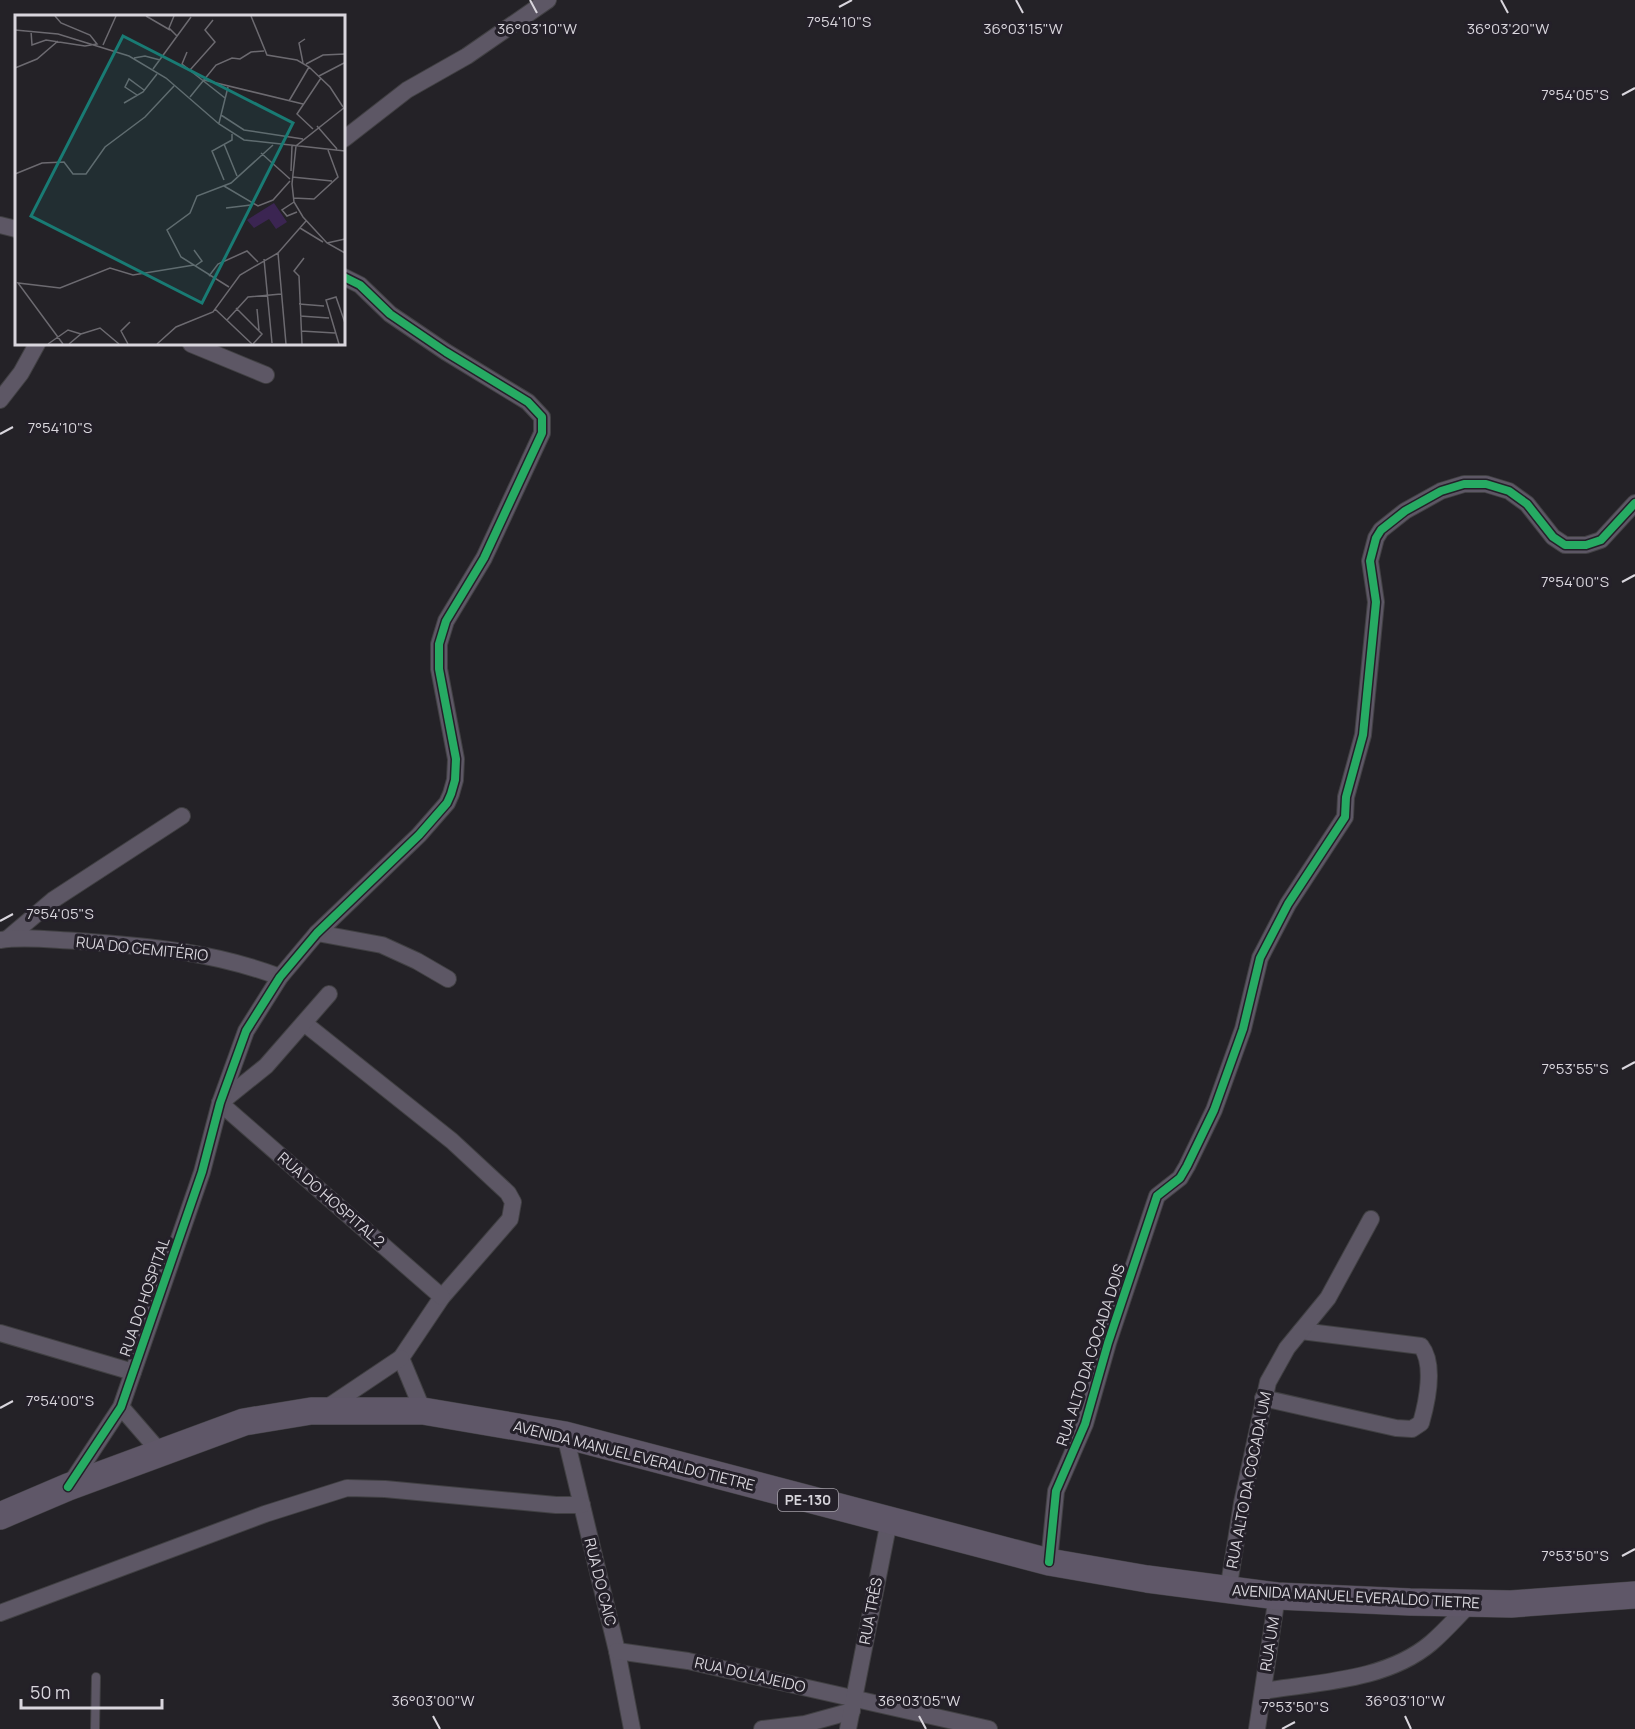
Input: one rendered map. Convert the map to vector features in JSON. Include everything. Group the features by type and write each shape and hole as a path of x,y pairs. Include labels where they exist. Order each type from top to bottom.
{"main road":[{"name":"AVENIDA MANUEL EVERALDO TIETRE","path":"0,1516 69,1487 244,1422 323,1410 423,1411 565,1436 1049,1562 1228,1591 1277,1596 1511,1604 1635,1595"}],"street":[{"path":"345,138 407,90 467,56 548,0"},
{"path":"0,225 15,229"},
{"name":"RUA DO HOSPITAL","path":"69,1487 121,1407 202,1172 220,1103 246,1031 280,977 317,933 427,826 452,794 456,759 439,669 439,644 452,610 484,558 543,428 540,412 528,402 446,352 390,314 360,285 345,278"},
{"path":"0,400 21,373 36,345"},
{"path":"193,345 266,375"},
{"name":"RUA ALTO DA COCADA DOIS","path":"1049,1562 1056,1491 1085,1424 1108,1343 1159,1193 1184,1173 1214,1110 1243,1029 1260,958 1288,904 1345,817 1346,797 1363,735 1376,594 1370,561 1381,530 1421,501 1464,484 1486,484 1509,491 1527,504 1553,537 1565,545 1586,545 1601,540 1635,503"},
{"path":"3,939 53,900 182,816"},
{"path":"317,933 382,945 417,961 448,979"},
{"name":"RUA DO CEMITÉRIO","path":"3,939 167,948 223,958 280,977"},
{"path":"220,1103 266,1066 329,994"},
{"path":"304,1023 444,1134 508,1193 513,1202 512,1214 442,1298 401,1358 323,1410"},
{"name":"RUA DO HOSPITAL 2","path":"220,1103 442,1298"},
{"name":"RUA ALTO DA COCADA UM","path":"1228,1591 1263,1398 1276,1364 1328,1298 1371,1219"},
{"path":"1263,1398 1396,1428 1412,1429 1421,1423 1428,1359 1420,1346 1300,1331"},
{"path":"0,1333 133,1372"},
{"path":"401,1358 423,1411"},
{"path":"121,1407 160,1452"},
{"name":"RUA DO CAIC","path":"565,1436 617,1651 632,1729"},
{"path":"0,1613 265,1514 347,1488 385,1489 536,1504 582,1505"},
{"name":"RUA TRÊS","path":"853,1706 889,1521"},
{"name":"RUA UM","path":"1257,1729 1277,1596"},
{"path":"1263,1691 1339,1679 1393,1666 1431,1643 1471,1603"},
{"name":"RUA DO LAJEIDO","path":"617,1651 688,1661 853,1706 990,1729"},
{"path":"762,1729 805,1724 853,1706"},
{"path":"848,1729 853,1706"}],"lane":[{"path":"95,1729 96,1677"}],"cycle path":[{"path":"68,1487 121,1407 202,1172 220,1103 246,1031 280,977 317,933 419,835 447,803 455,780 456,759 439,669 439,644 446,621 484,558 542,433 542,417 528,402 446,352 390,314 360,285 345,278"},
{"path":"1049,1562 1056,1491 1085,1424 1108,1343 1157,1196 1180,1178 1187,1166 1214,1110 1243,1029 1260,958 1288,904 1345,817 1346,797 1363,735 1376,602 1370,561 1376,538 1381,530 1405,511 1441,491 1464,484 1486,484 1509,491 1527,504 1553,537 1565,545 1586,545 1601,540 1635,503"}]}
